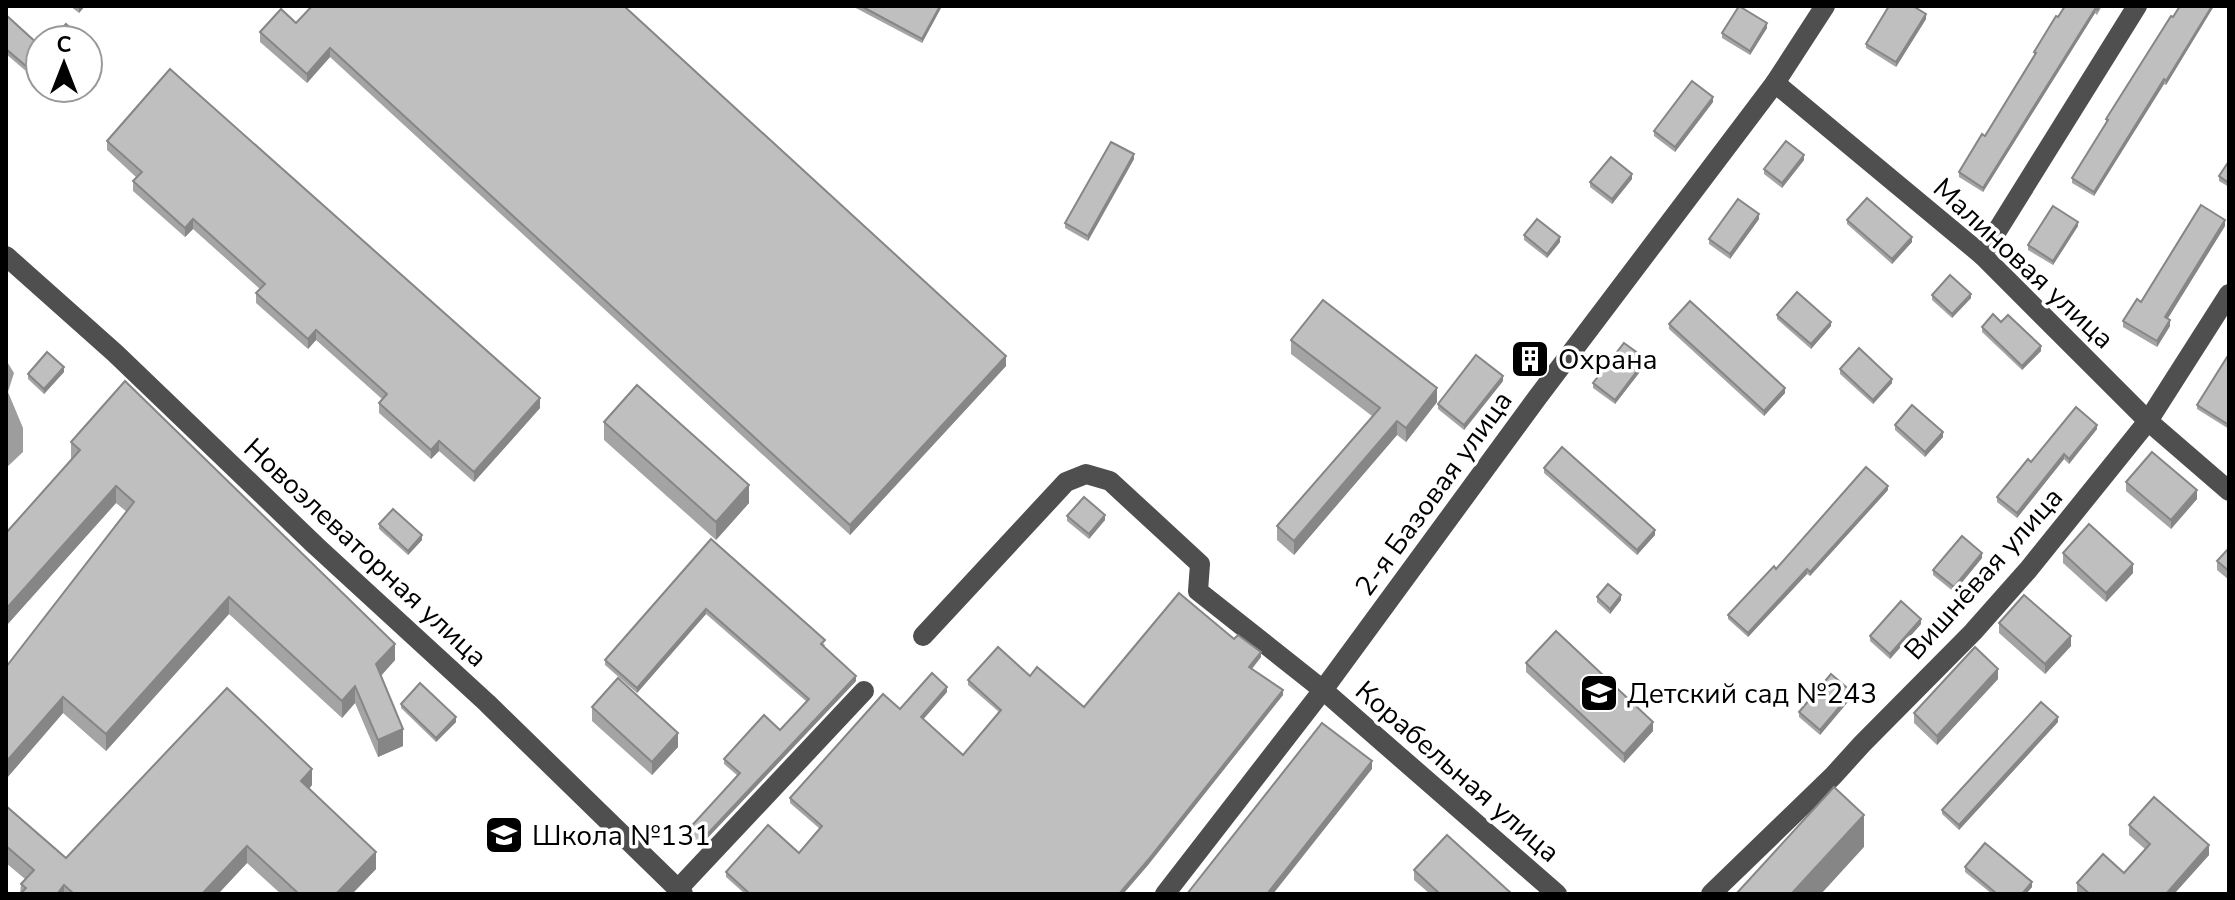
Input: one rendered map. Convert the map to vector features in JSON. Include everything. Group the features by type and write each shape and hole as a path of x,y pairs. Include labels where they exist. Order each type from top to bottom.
{"street":[{"name":"2-я Базовая улица","path":"1165,894 1323,690 1537,398 1775,83 1825,6"},
{"path":"1982,255 2137,6"},
{"name":"Малиновая улица","path":"1775,83 1982,255 2148,421 2229,491"},
{"name":"Новоэлеваторная улица","path":"6,256 115,353 316,546 487,703 681,891"},
{"name":"Вишнёвая улица","path":"1711,894 1833,776 1973,632 2028,570 2148,421 2229,294"},
{"name":"Корабельная улица","path":"923,636 1066,482 1086,474 1110,481 1200,564 1198,591 1323,690 1557,894"},
{"path":"681,891 864,691"}],"shaded area":[{"path":"6,360 14,373 8,392 23,428 23,452 6,468"}],"building":[{"path":"312,6 624,6 1006,356 850,525 330,48 307,74 260,32 281,9 296,23"},
{"path":"861,6 940,6 922,39"},
{"path":"1739,6 1767,23 1750,51 1722,33"},
{"path":"1889,6 1913,6 1926,14 1896,62 1866,44"},
{"path":"2065,6 2099,6 1983,188 1959,172 1982,134 1985,136 2056,16"},
{"path":"2180,6 2212,6 2094,192 2072,178 2106,119"},
{"path":"6,15 24,31 24,64 6,49"},
{"path":"170,69 540,398 474,472 439,441 431,450 379,403 387,394 316,330 308,339 256,293 265,284 193,219 185,228 133,181 142,172 107,141"},
{"path":"1692,81 1713,97 1675,147 1654,131"},
{"path":"1786,141 1804,155 1782,183 1764,169"},
{"path":"1111,142 1134,154 1088,236 1065,223"},
{"path":"1611,157 1632,174 1612,199 1590,182"},
{"path":"2229,161 2229,183 2219,176"},
{"path":"1867,198 1912,237 1892,259 1847,220"},
{"path":"1738,199 1759,214 1730,254 1709,239"},
{"path":"2201,205 2225,220 2165,317 2170,320 2157,341 2123,321 2137,299 2141,302"},
{"path":"2053,206 2078,222 2053,261 2028,245"},
{"path":"1537,219 1560,237 1547,254 1524,235"},
{"path":"1950,275 1971,294 1952,314 1932,295"},
{"path":"1797,292 1831,322 1811,344 1777,315"},
{"path":"1323,300 1437,388 1406,428 1397,421 1294,541 1277,526 1380,408 1291,340"},
{"path":"1690,301 1785,388 1764,411 1669,324"},
{"path":"1993,314 2001,322 2008,315 2041,346 2022,366 1982,327"},
{"path":"1624,343 1646,359 1615,400 1593,383"},
{"path":"1859,348 1892,379 1873,400 1840,369"},
{"path":"47,352 64,367 44,389 28,374"},
{"path":"2229,354 2229,425 2197,405"},
{"path":"1476,355 1503,376 1464,425 1438,404"},
{"path":"125,381 395,644 376,664 403,729 378,740 355,686 342,701 229,597 106,734 63,697 6,762 6,667 134,502 116,486 6,609 6,533 80,450 71,442"},
{"path":"637,385 749,485 716,522 604,422"},
{"path":"1912,405 1943,432 1925,452 1895,425"},
{"path":"2076,407 2097,425 2069,459 2064,454 2017,513 1997,497 2028,459 2031,462"},
{"path":"1562,447 1655,530 1637,550 1544,468"},
{"path":"2152,452 2197,490 2171,520 2126,482"},
{"path":"1866,467 1888,486 1810,572 1807,569 1748,633 1728,615 1774,566 1776,569"},
{"path":"1084,497 1105,515 1089,534 1067,516"},
{"path":"393,509 422,535 408,551 379,524"},
{"path":"2089,524 2133,564 2106,593 2063,553"},
{"path":"1962,536 1982,553 1954,587 1933,570"},
{"path":"711,539 825,640 821,644 856,676 698,844 686,832 740,773 724,759 764,715 780,730 809,699 706,609 637,688 605,660"},
{"path":"2229,548 2229,571 2217,561"},
{"path":"1608,584 1621,595 1610,609 1597,597"},
{"path":"1179,593 1234,639 1238,635 1261,652 1249,667 1283,690 1119,894 750,894 726,872 768,825 799,853 822,826 790,798 883,694 900,709 932,673 947,687 921,717 963,755 1001,710 968,680 998,647 1030,676 1037,667 1084,707"},
{"path":"2024,595 2071,636 2045,664 1999,623"},
{"path":"1901,601 1921,619 1890,654 1870,636"},
{"path":"1556,631 1653,722 1624,754 1526,663"},
{"path":"1975,647 1998,669 1937,736 1914,713"},
{"path":"1831,674 1852,692 1820,730 1799,712"},
{"path":"618,678 678,733 652,762 592,707"},
{"path":"420,683 456,717 436,738 401,704"},
{"path":"227,688 312,769 301,781 376,852 336,894 299,894 247,846 202,894 74,894 64,885 57,894 20,894 26,888 21,884 34,870 6,846 6,806 66,858"},
{"path":"2041,702 2058,717 1959,825 1942,810"},
{"path":"1322,723 1372,761 1267,894 1187,894"},
{"path":"1834,787 1864,815 1793,892 1795,894 1736,894"},
{"path":"2154,797 2209,845 2166,894 2090,894 2077,883 2103,854 2124,873 2150,844 2129,825"},
{"path":"1447,835 1512,894 1440,894 1414,870"},
{"path":"1985,843 2032,882 2022,894 1997,894 1965,867"}],"place":[{"name":"Охрана","path":"1530,359"},
{"name":"Детский сад №243","path":"1599,693"},
{"name":"Школа №131","path":"504,835"}]}
